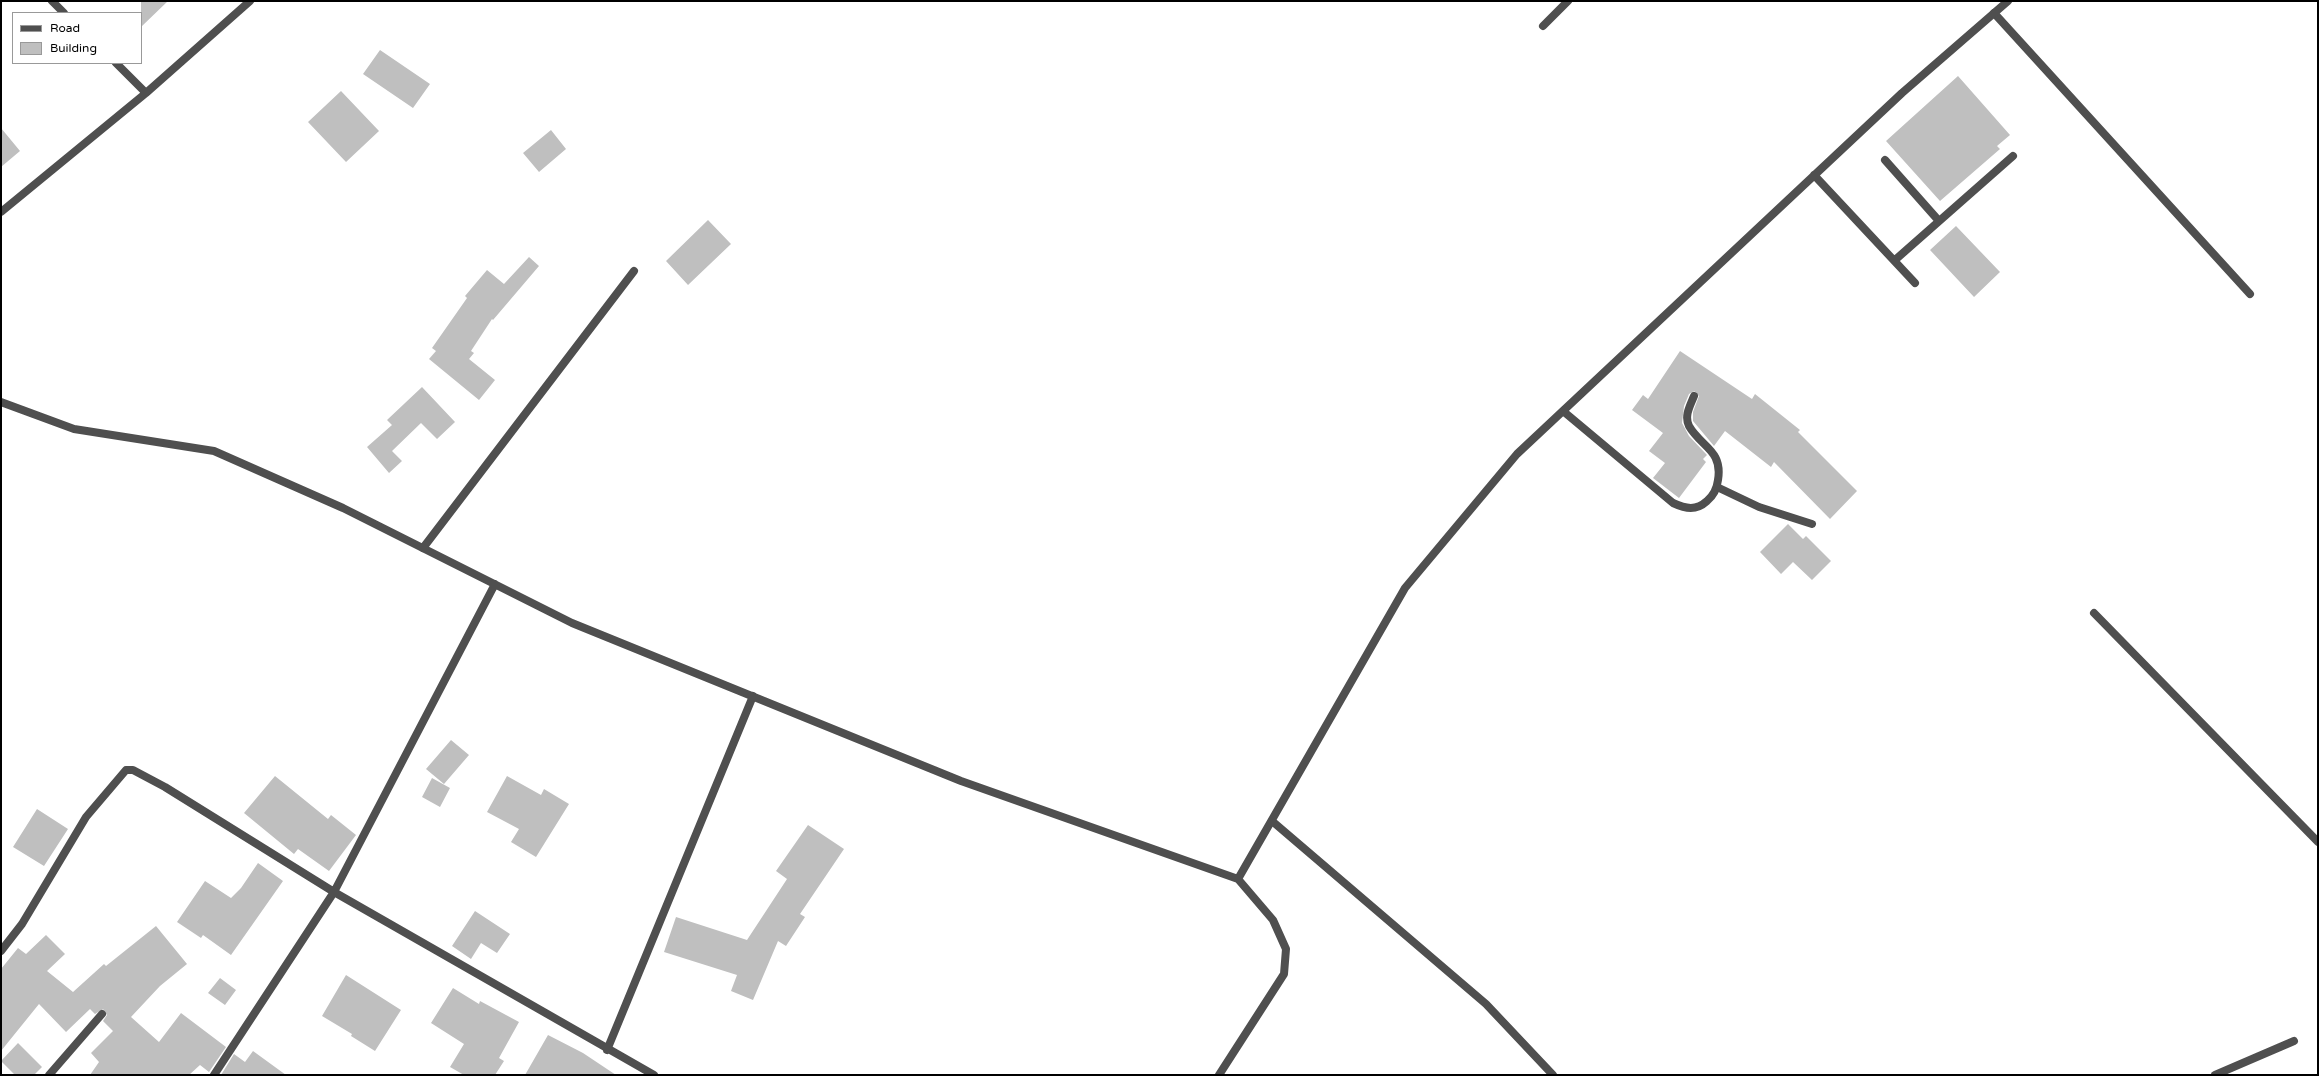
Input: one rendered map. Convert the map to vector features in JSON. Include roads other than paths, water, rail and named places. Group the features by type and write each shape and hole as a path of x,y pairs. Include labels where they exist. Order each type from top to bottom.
{"street":[{"path":"52,1 63,12"},
{"path":"1,212 146,93 250,1"},
{"path":"1542,26 1568,1"},
{"path":"1238,879 1406,588 1517,454 1902,93 2008,1"},
{"path":"1994,13 2250,294"},
{"path":"117,64 146,93"},
{"path":"1895,260 2013,156"},
{"path":"1885,160 1939,221"},
{"path":"1814,176 1916,283"},
{"path":"423,548 634,271"},
{"path":"1563,411 1673,504 1685,508 1696,508 1707,501 1717,487 1720,470 1716,457 1689,426 1687,415 1694,396"},
{"path":"1,402 74,429 214,451 343,508 572,623 961,781 1238,879 1273,920 1286,949 1284,974 1219,1075"},
{"path":"1717,487 1764,509 1812,524"},
{"path":"214,1075 334,892 495,584"},
{"path":"2094,612 2318,842"},
{"path":"607,1050 752,696"},
{"path":"1,951 22,924 86,817 126,770 133,770 165,787 334,892 607,1050 654,1075"},
{"path":"1272,821 1486,1004 1552,1075"},
{"path":"49,1075 102,1014"},
{"path":"2214,1075 2294,1041"}]}
